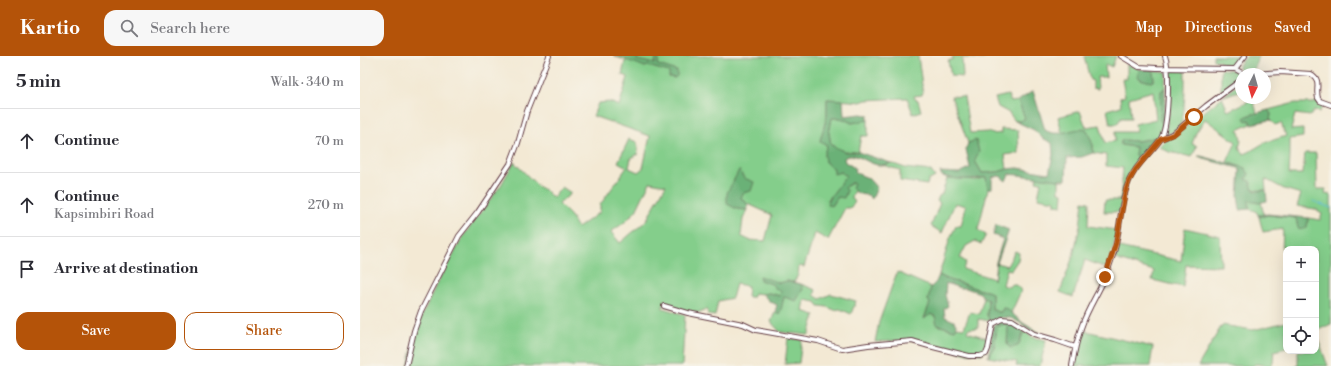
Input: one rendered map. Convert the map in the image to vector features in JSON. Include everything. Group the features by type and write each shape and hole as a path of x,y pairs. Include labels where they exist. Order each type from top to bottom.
{"street":[{"path":"406,366 414,331 421,310 459,236 478,212 510,164 518,143 527,111 549,56"},
{"path":"1121,56 1139,67 1235,69"},
{"path":"1072,366 1075,348 1082,326 1105,277 1114,250 1118,235 1122,204 1129,181 1136,169 1161,139 1166,121 1168,68 1165,56"},
{"path":"1236,68 1245,56"},
{"path":"1271,73 1311,74 1316,76 1318,80 1318,98 1320,101 1331,105"},
{"path":"1161,139 1174,134 1206,106 1235,84"},
{"path":"664,306 688,313 742,324 756,330 818,341 842,349 912,341 960,354 980,356 984,355 987,351 993,324 1004,319 1012,320 1034,334 1075,348"}],"green space":[{"path":"613,56 639,56 637,60 655,64 656,56 659,56 658,65 677,71 677,76 675,78 669,77 669,72 648,66 645,67"},
{"path":"639,56 656,56 655,64 636,60"},
{"path":"659,56 918,56 923,92 922,95 914,96 915,99 918,100 921,111 913,114 907,98 866,100 861,102 827,99 827,116 820,141 827,145 824,154 825,162 846,176 828,200 832,206 844,189 850,184 854,183 853,188 855,191 851,197 855,202 850,208 845,208 828,240 815,233 804,267 799,266 798,275 794,282 787,281 780,283 760,280 772,284 781,290 780,296 769,293 754,293 753,297 747,297 748,286 736,284 732,298 718,301 715,316 708,315 707,309 697,313 663,305 663,308 685,315 682,366 408,366 418,324 436,285 464,235 501,185 514,162 540,188 545,190 553,198 562,187 571,193 559,204 570,215 578,228 600,212 600,205 627,167 618,162 629,139 637,142 638,154 631,158 629,168 638,172 643,168 650,136 593,116 598,103 610,102 619,106 628,77 622,75 625,61 630,60 645,67 648,66 670,72 677,71 658,65","holes":["744,178 741,198 748,204 772,215 765,241 749,240 741,236 743,219 747,210 737,209","650,182 666,185 646,221 620,243 611,232 625,222 636,211"]},
{"path":"952,56 990,56 983,59 962,58 963,77 951,76 948,61 953,59"},
{"path":"1084,56 1116,56 1112,67 1105,64 1106,77 1097,77 1098,89 1093,88 1093,81 1090,80"},
{"path":"1213,56 1243,56 1233,66 1220,65 1220,61 1213,60"},
{"path":"1247,56 1258,56 1254,68 1238,68"},
{"path":"1127,64 1139,69 1140,79 1151,82 1154,80 1153,70 1166,72 1165,88 1161,91 1163,122 1157,139 1152,138 1138,141 1121,140 1121,145 1136,147 1135,155 1139,160 1126,184 1120,212 1104,212 1105,200 1120,200 1123,168 1106,166 1106,155 1093,153 1093,145 1082,129 1062,133 1058,117 1080,111 1086,127 1100,125 1105,143 1115,141 1115,132 1136,132 1135,124 1156,119 1153,91 1129,98 1131,118 1121,118 1117,124 1110,124 1107,110 1121,106 1120,98 1125,96 1122,79 1127,79"},
{"path":"1139,69 1153,70 1154,80 1151,82 1140,79 1138,76"},
{"path":"1221,69 1234,70 1235,83 1221,94"},
{"path":"1170,70 1185,70 1185,99 1183,115 1179,127 1173,132 1165,135 1168,118"},
{"path":"1235,87 1235,92 1223,97"},
{"path":"1165,88 1165,111 1163,124 1160,121 1161,91"},
{"path":"1033,91 1045,130 1061,133 1082,129 1087,130 1093,145 1093,153 1082,157 1067,158 1066,180 1009,174 1006,181 1000,176 992,177 992,188 988,189 986,177 964,179 942,176 940,172 959,173 970,168 966,149 968,143 976,140 979,151 975,161 982,173 998,172 1018,168 1049,173 1053,155 1052,143 1042,138 1034,130 1015,121 1021,121 1025,118 1018,101"},
{"path":"1008,95 1011,102 1018,101 1025,118 1021,121 1015,121 1009,113 998,107 995,98"},
{"path":"951,96 964,97 970,133 987,132 993,134 1001,133 1001,129 1018,130 1019,153 1005,155 1007,169 998,172 982,173 975,161 976,141 968,143"},
{"path":"1222,97 1228,111 1243,104 1254,104 1257,113 1249,115 1251,124 1238,130 1241,138 1239,147 1244,154 1264,143 1286,136 1281,123 1275,125 1270,120 1271,114 1268,110 1295,103 1314,103 1316,101 1324,104 1319,112 1314,111 1310,116 1295,114 1291,130 1303,129 1303,137 1290,139 1289,174 1303,174 1305,153 1316,153 1317,189 1326,189 1325,194 1331,195 1331,324 1319,330 1319,246 1283,246 1283,252 1282,251 1283,229 1263,232 1259,217 1268,215 1296,218 1298,228 1307,228 1308,218 1320,220 1322,213 1315,209 1297,206 1301,194 1284,189 1265,179 1266,190 1256,190 1252,188 1246,178 1245,168 1227,162 1236,142 1205,119 1196,133 1192,144 1197,146 1192,157 1169,152 1159,147 1164,141 1173,137"},
{"path":"827,99 843,100 844,116 861,114 868,115 868,120 852,123 841,118 832,118 829,133 831,145 845,152 858,152 891,163 878,165 856,156 848,156 844,158 845,162 855,168 856,173 868,178 877,188 872,199 868,195 857,193 852,188 854,183 851,183 845,187 847,191 844,198 838,197 832,206 827,205 828,200 846,176 841,172 834,174 834,169 825,162 824,154 827,145 820,141 827,116"},
{"path":"1268,110 1271,114 1270,120 1251,124 1249,120 1246,121 1244,118 1249,115"},
{"path":"832,118 841,118 852,123 868,120 868,136 861,136 858,152 845,152 831,145 829,133"},
{"path":"1152,138 1157,139 1139,160 1135,155 1136,147 1121,145 1121,140 1138,141"},
{"path":"1198,156 1245,168 1249,174 1246,179 1250,181 1253,189 1256,191 1266,190 1267,201 1258,203 1249,200 1249,209 1240,210 1238,195 1240,170 1238,168 1200,158"},
{"path":"891,163 905,168 931,171 935,177 928,181 927,185 900,181 900,170 882,165"},
{"path":"739,170 744,178 754,182 751,191 743,193 741,198 748,204 747,210 737,209 727,204 727,193"},
{"path":"986,177 988,189 978,230 986,235 981,244 975,241 966,246 960,258 966,262 963,269 994,279 997,263 1007,266 1015,251 1019,253 1018,260 1011,270 1007,269 1003,285 1008,287 1013,284 1019,287 1021,291 1011,313 1007,309 1003,308 1002,312 997,312 992,308 992,294 987,291 951,281 939,275 950,238 956,226 961,226 966,206 955,203 942,233 931,226 940,203 937,201 939,196 942,194 947,178 976,180"},
{"path":"1037,177 1059,180 1059,192 1063,193 1062,206 1055,205 1055,201 1038,198 1041,182 1036,181"},
{"path":"1248,200 1258,203 1261,202 1264,215 1258,215 1256,211 1249,209"},
{"path":"1083,201 1089,202 1088,226 1117,230 1106,268 1085,260 1073,297 1060,292 1073,256 1080,226"},
{"path":"1268,214 1308,218 1307,228 1298,228 1296,218 1268,215 1259,217 1258,215"},
{"path":"996,225 1009,230 997,263 994,280 996,262 1003,239 993,235"},
{"path":"1185,228 1220,236 1221,266 1186,265 1183,287 1152,280 1154,271 1115,259 1119,247 1181,261"},
{"path":"897,272 931,287 928,300 930,303 924,318 931,314 935,316 937,325 955,330 957,327 964,328 970,312 979,314 984,298 988,300 987,315 990,321 978,319 978,328 968,329 967,332 987,338 988,341 986,351 982,354 964,353 914,340 875,342 879,322"},
{"path":"939,275 951,281 992,293 992,309 997,312 1001,312 1003,308 1007,309 1023,323 1043,335 1034,332 1013,319 1004,317 995,320 991,325 988,341 987,338 990,321 987,315 988,300 980,293 946,283 945,295 948,306 944,309 945,317 954,321 957,327 955,330 937,325 935,316 931,314 924,319 930,303 928,300 931,287 936,282"},
{"path":"759,276 780,283 787,281 801,284 803,289 796,301 784,297 779,314 775,312 777,305 769,301 763,294 769,293 780,296 781,291 775,288 772,284 760,280"},
{"path":"801,284 816,290 814,295 820,299 831,294 856,301 851,314 840,309 834,310 819,306 816,302 805,300 803,311 815,315 809,335 780,332 771,322 775,312 779,314 784,297 803,289"},
{"path":"1002,321 1012,322 1024,331 1018,346 1010,348 1007,344 1008,327 1004,324 997,327 994,347 988,357 993,327 996,323"},
{"path":"1283,323 1283,349 1274,351 1271,366 1256,364 1252,366 1198,366 1222,325 1253,330"},
{"path":"1004,324 1008,327 1007,344 1018,346 1024,331 1032,337 1046,340 1040,366 1016,366 1017,362 988,357 994,347 997,327"},
{"path":"1082,330 1153,347 1150,366 1074,366"},
{"path":"788,338 802,340 799,363 785,364"},
{"path":"1319,342 1328,366 1296,366 1298,365 1298,354 1319,354"}],"waterway":[{"path":"1313,201 1331,208"}],"route":[{"path":"1105,277 1118,235 1122,204 1129,181 1136,169 1161,139 1174,134 1194,117"}]}
